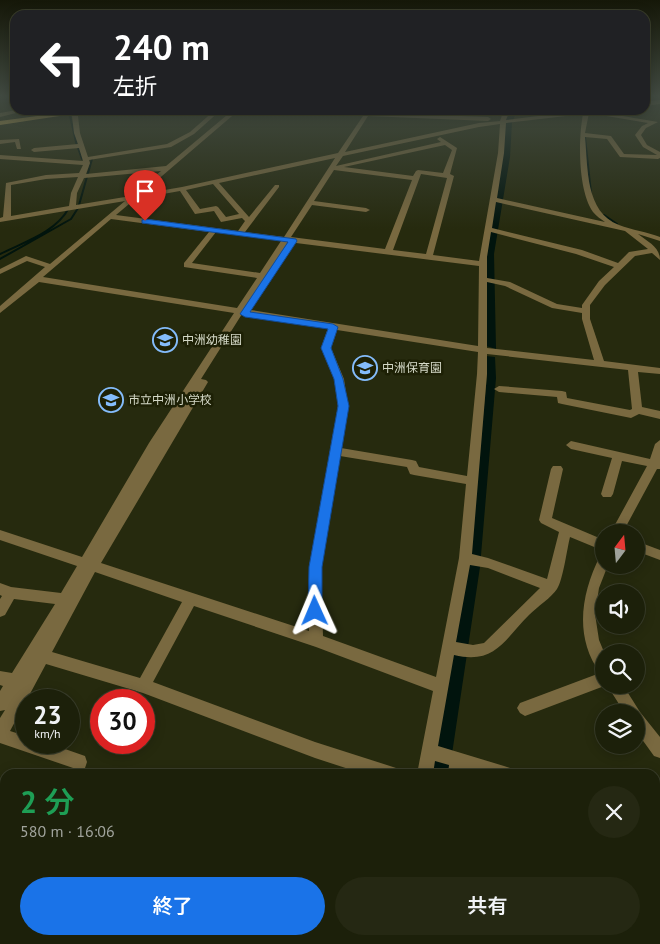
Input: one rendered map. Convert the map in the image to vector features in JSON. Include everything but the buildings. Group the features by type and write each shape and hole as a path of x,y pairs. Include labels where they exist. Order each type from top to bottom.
{"street":[{"path":"17,141 19,148"},
{"path":"72,207 86,161 79,141"},
{"path":"0,157 86,161 169,146 178,141"},
{"path":"0,310 199,141"},
{"path":"241,313 290,240 350,141"},
{"path":"167,168 46,177 8,184 4,219 182,189 406,141"},
{"path":"443,141 455,148 446,175"},
{"path":"427,769 433,752 442,687 471,560 473,480 483,351 483,264 492,230 502,141"},
{"path":"583,141 588,196 598,213 615,227"},
{"path":"612,141 622,156 660,158"},
{"path":"642,141 660,158"},
{"path":"333,168 446,143"},
{"path":"393,144 417,160"},
{"path":"34,150 81,146"},
{"path":"333,168 416,178"},
{"path":"388,252 418,172 451,176 428,257"},
{"path":"215,182 246,218"},
{"path":"239,234 246,218 278,186"},
{"path":"182,189 198,212 216,208 224,220 246,218"},
{"path":"495,199 631,230 660,239"},
{"path":"311,203 366,210"},
{"path":"111,217 483,264"},
{"path":"214,230 187,265 263,276"},
{"path":"492,230 579,252 619,266"},
{"path":"631,230 660,258"},
{"path":"0,704 7,680 38,654 88,564 263,276 290,240"},
{"path":"600,364 585,311 590,299 632,254 652,250"},
{"path":"0,272 26,258 52,267"},
{"path":"38,279 483,351 660,371"},
{"path":"484,279 496,280 556,306 585,311"},
{"path":"316,640 315,567 343,406 338,379 326,348 333,327"},
{"path":"633,368 638,410"},
{"path":"499,389 562,394 562,401 631,414 638,410 660,415"},
{"path":"622,524 657,464 660,444"},
{"path":"571,445 618,457 657,464"},
{"path":"334,451 412,464 414,471 473,480"},
{"path":"607,494 618,457"},
{"path":"556,469 545,520 595,542"},
{"path":"452,648 471,653 493,647 517,618 552,586 566,530"},
{"path":"0,535 316,640 442,687"},
{"path":"645,549 660,554"},
{"path":"471,560 552,586"},
{"path":"79,762 0,734 64,599 88,564"},
{"path":"595,649 590,638 588,618 589,599 599,574"},
{"path":"0,611 6,591 64,599"},
{"path":"143,686 191,598"},
{"path":"38,654 143,686 315,750 374,769"},
{"path":"524,708 595,683"},
{"path":"645,730 660,750"},
{"path":"433,752 456,764 480,769"}],"shaded area":[{"path":"503,141 511,141 494,254 496,349 486,346 486,260"},
{"path":"486,356 495,357 496,378 480,567 450,769 433,769 469,565 487,375"}],"waterway":[{"path":"76,141 77,146"},
{"path":"585,141 591,193"},
{"path":"78,148 82,159"},
{"path":"79,205 92,159"},
{"path":"0,254 38,236 56,224 69,208"},
{"path":"0,259 71,219 78,208"},
{"path":"604,215 617,224"}],"place":[{"name":"中洲幼稚園","path":"165,340"},
{"name":"中洲保育園","path":"365,368"},
{"name":"市立中洲小学校","path":"111,400"}],"route":[{"path":"145,221 293,241 245,314 333,327 327,340 326,348 338,379 343,406 315,567 315,611"}]}
